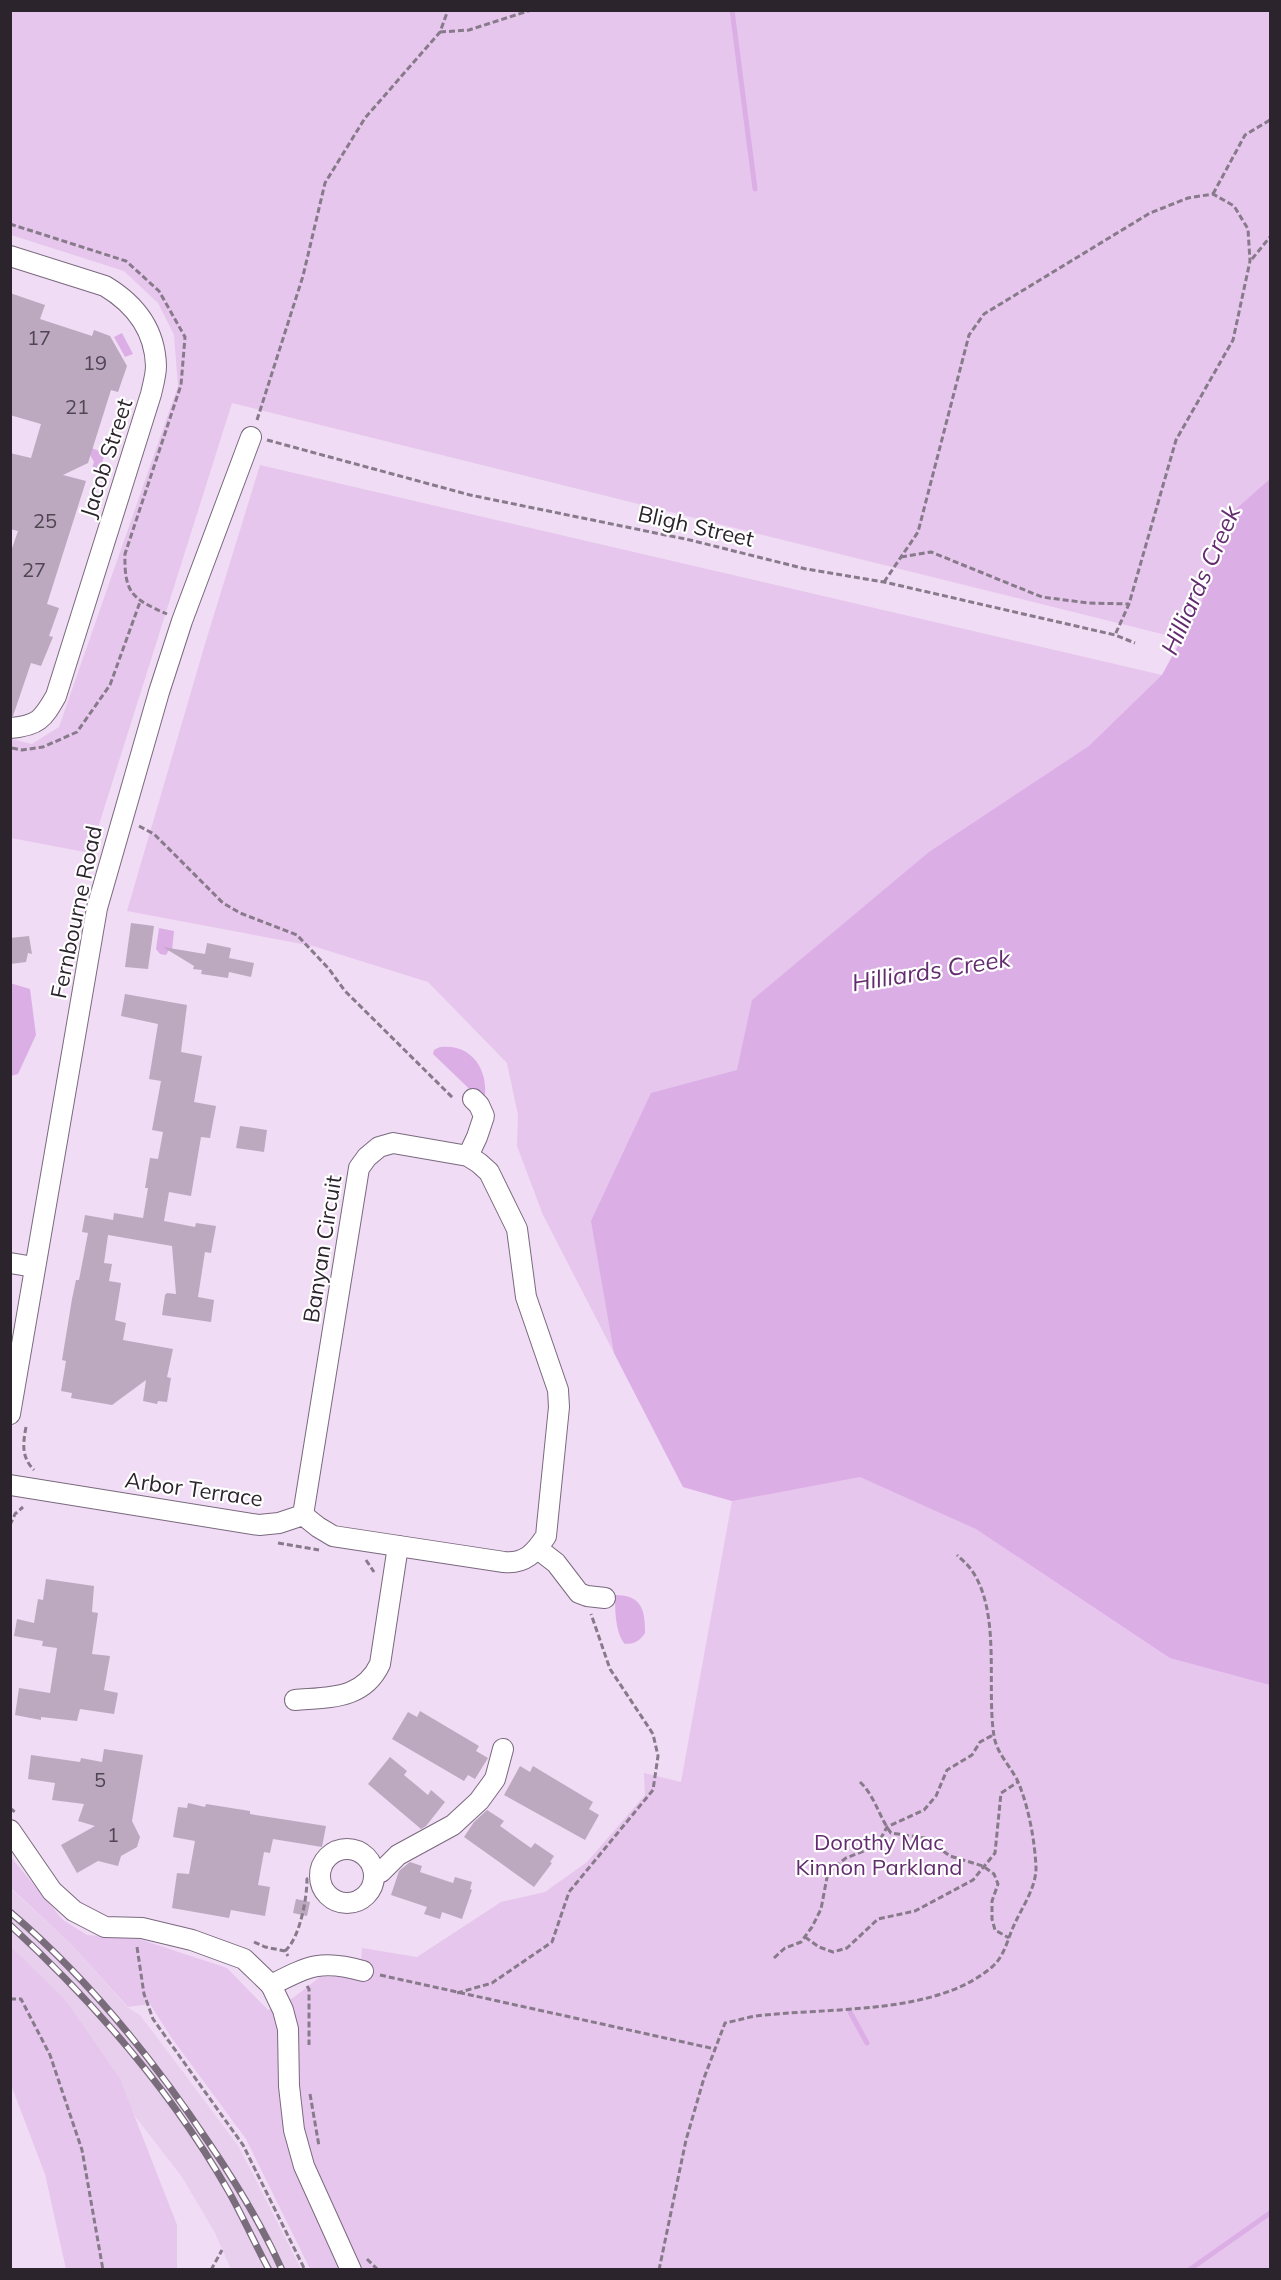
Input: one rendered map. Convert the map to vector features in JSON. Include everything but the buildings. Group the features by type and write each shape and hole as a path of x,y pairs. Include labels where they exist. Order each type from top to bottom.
{"street":[{"name":"Jacob Street","path":"10,256 105,286 116,292 132,306 152,338 156,368 151,394 56,696 44,717 28,727 10,728"},
{"name":"Fernbourne Road","path":"10,1414 97,908 159,692 182,621 251,437"},
{"path":"303,1515 333,1536 510,1563 529,1558 546,1536 559,1407 558,1390 526,1297 517,1229 489,1172 468,1155 484,1116 473,1099"},
{"name":"Banyan Circuit","path":"303,1515 359,1168 379,1147 393,1143 468,1155"},
{"path":"10,1263 34,1267"},
{"name":"Arbor Terrace","path":"10,1485 259,1525 279,1523 303,1515"},
{"path":"295,1700 339,1697 360,1689 374,1677 380,1664 398,1546"},
{"path":"538,1549 556,1563 579,1593 605,1598"},
{"path":"374,1871 381,1872 398,1855 453,1825 479,1801 495,1779 503,1749"},
{"path":"16,1823 52,1891 74,1911 105,1927 134,1927 192,1940 244,1959 271,1985 283,2010 288,2029 289,2086 294,2130 302,2157 324,2211 358,2263"},
{"path":"344,1844 365,1856 374,1871 371,1890 356,1901 348,1903 339,1902 325,1892 320,1876 325,1860 344,1844"},
{"path":"271,1985 309,1967 340,1965 363,1971"}],"path":[{"path":"251,437 303,276 325,183 365,118 440,32 448,10"},
{"path":"440,32 469,30 531,10"},
{"path":"1214,194 1245,135 1270,120"},
{"path":"884,582 918,532 969,335 984,314 1150,213 1188,198 1214,194 1233,206 1248,229 1250,261 1233,340 1176,440 1129,604 1115,635"},
{"path":"1250,261 1270,237"},
{"name":"Bligh Street","path":"251,437 470,495 690,540 806,569 884,582 1115,635 1135,643"},
{"path":"901,557 931,552 1042,597 1088,603 1129,604"},
{"path":"10,747 22,750 43,747 77,732 110,685 140,602 182,621"},
{"path":"26,1427 23,1450 25,1458 34,1470 41,1473"},
{"path":"659,2270 686,2140 724,2023 755,2016 874,2007 933,1997 970,1981 994,1966 1034,1884 1036,1869 1029,1814 1018,1782 1004,1761 993,1735 990,1630 983,1593 970,1568 957,1555"},
{"path":"457,1993 492,1983 552,1941 569,1892 653,1790 658,1756 653,1734 610,1669 597,1626 579,1593"},
{"path":"774,1958 785,1948 801,1942 805,1937 821,1909 828,1872 846,1858 869,1849 881,1838 887,1827 924,1810 936,1796 947,1770 972,1755 980,1742 993,1735"},
{"path":"860,1782 868,1790 891,1833 925,1838 950,1856 983,1866 994,1874 998,1884 992,1901 992,1919 995,1930 1009,1938"},
{"path":"805,1937 819,1947 833,1952 847,1948 878,1919 915,1911 973,1880 995,1853 1001,1793 1018,1782"},
{"path":"10,1808 16,1823"},
{"path":"285,1951 296,1935 307,1892 307,1879 320,1876"},
{"path":"134,1927 144,1994 153,2019 243,2145 305,2270"},
{"path":"252,1941 265,1947 285,1951"},
{"path":"285,1951 296,1973"},
{"path":"363,1971 715,2049"},
{"path":"309,1989 309,2048"},
{"path":"10,1999 21,2000 50,2055 82,2150 103,2270"},
{"path":"310,2093 320,2146"},
{"path":"211,2270 222,2250"},
{"path":"358,2263 378,2270"}],"shaded area":[{"path":"10,1888 70,1943 127,2007 140,2015 239,2147 301,2269 231,2269 215,2233 182,2177 59,2018 11,1964"}],"green space":[{"name":"Dorothy Mac Kinnon Parkland","path":"11,11 1270,11 1270,2269 310,2269 246,2139 171,2037 150,2004 128,2007 70,1943 11,1888 10,1856 63,1920 87,1935 139,1939 227,1968 268,2010 293,1998 320,1977 354,1977 361,1964 362,1948 417,1957 501,1902 545,1892 587,1862 645,1795 644,1773 681,1782 732,1501 683,1487 543,1215 517,1146 518,1115 507,1063 428,982 313,946 127,911 260,465 1162,675 1182,639 232,403 90,853 11,838 11,739 32,744 59,727 178,386 174,335 158,303 124,271 11,235"},
{"path":"11,1947 67,2002 120,2079 177,2225 177,2269 66,2269 45,2174 11,2085"}],"water":[{"path":"122,333 133,354 125,357 114,337"},
{"path":"91,448 105,453 99,473 91,471 94,462 88,451"},
{"name":"Hilliards Creek","path":"1270,479 1270,1685 1170,1658 976,1529 860,1477 732,1501 683,1487 614,1353 591,1221 651,1093 737,1070 752,1000 929,852 1089,746 1162,675 1202,601 1227,517"},
{"path":"159,928 174,931 172,951 169,950 166,955 160,954 156,949"},
{"path":"10,983 30,989 36,1035 18,1074 11,1076"},
{"path":"440,1047 462,1050 477,1062 484,1081 484,1103 433,1054 434,1050"},
{"path":"615,1595 631,1598 640,1605 643,1611 645,1633 634,1643 625,1644 619,1634"}],"waterway":[{"path":"732,10 755,189"},
{"path":"850,2012 867,2043"},
{"path":"1189,2270 1270,2213"}],"railway":[{"path":"10,1912 66,1964 142,2050 188,2112 239,2189 282,2270"},
{"path":"10,1925 102,2017 157,2084 207,2155 229,2192 269,2270"}]}
